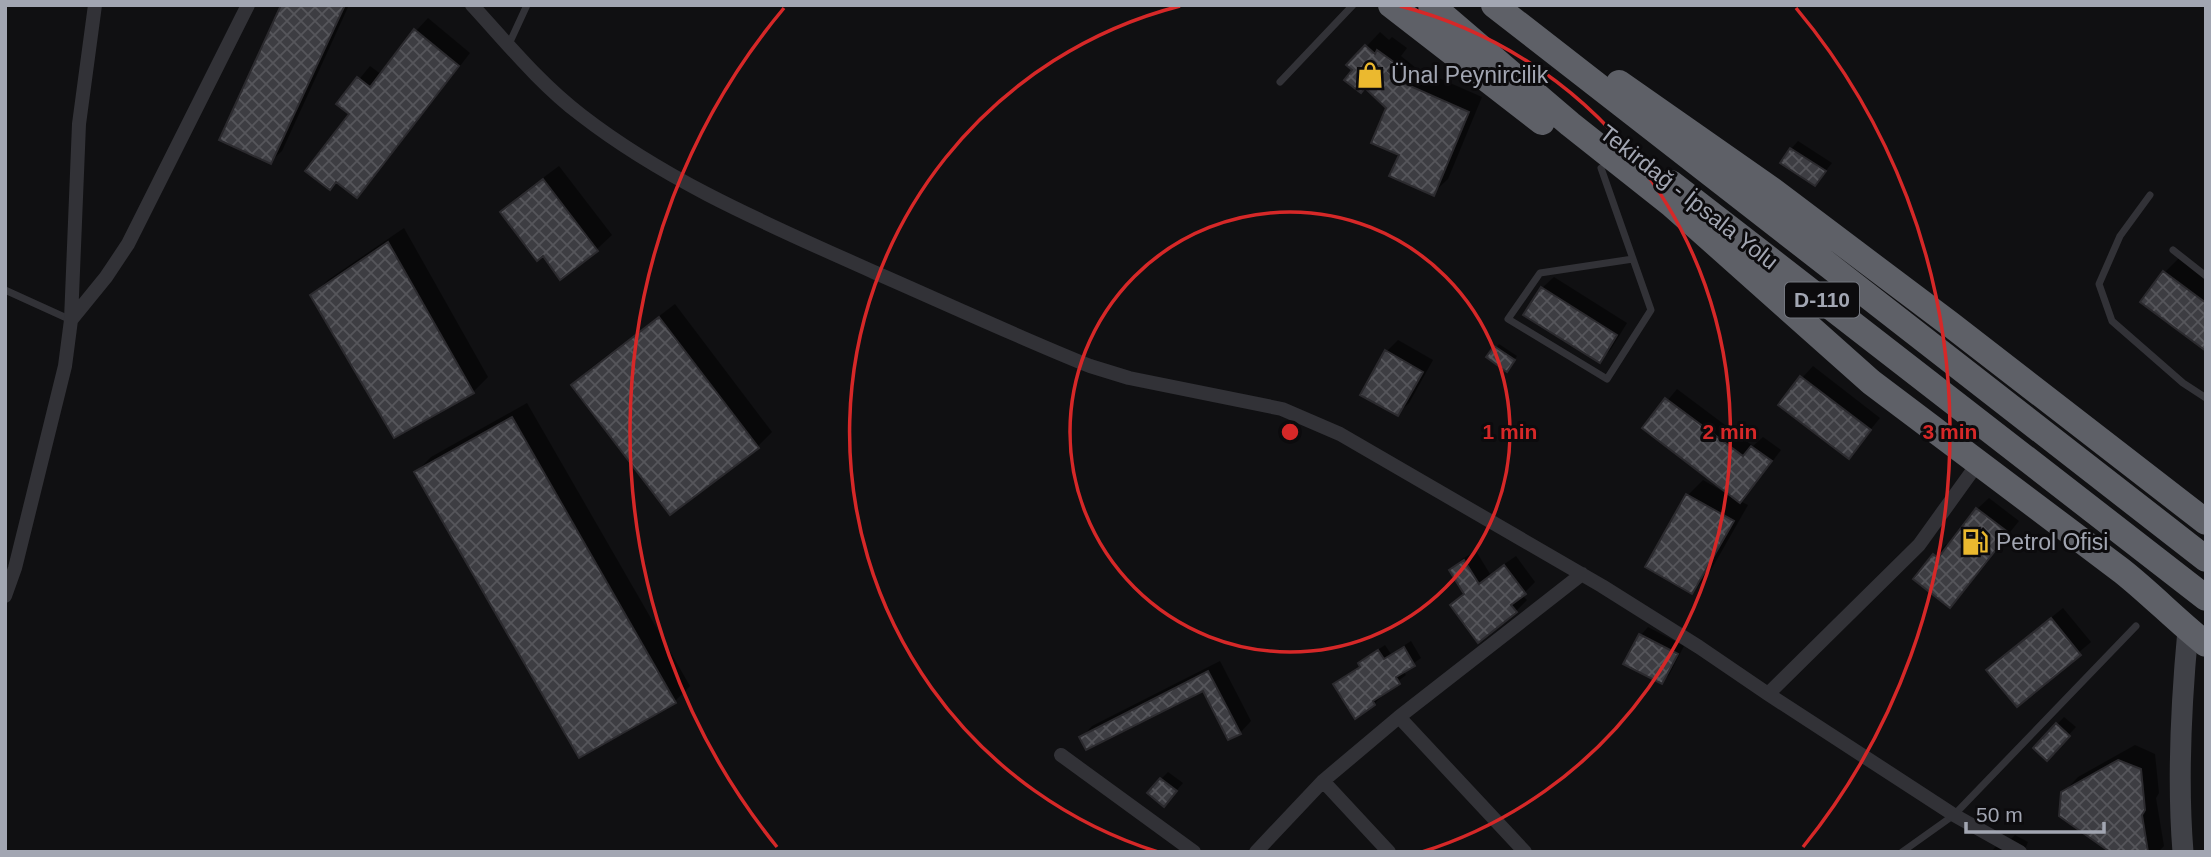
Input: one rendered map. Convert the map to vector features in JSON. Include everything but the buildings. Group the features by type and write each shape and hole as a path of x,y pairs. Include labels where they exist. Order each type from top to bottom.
{"highway":[{"path":"1391,5 1601,168 1754,293 2122,571 2197,637"},
{"path":"1433,5 1570,124 1671,204 1871,382"},
{"name":"Tekirdağ - İpsala Yolu","path":"1433,5 1576,109 2206,598"},
{"name":"Tekirdağ - İpsala Yolu","path":"1494,5 2206,559"},
{"path":"1508,5 1772,190 2206,522"},
{"path":"2197,637 2188,612 2191,596 2206,569"}],"street":[{"path":"5,596 15,568 65,366 71,320 79,124 95,5"},
{"path":"71,320 106,277 128,244 248,5"},
{"path":"472,5 559,97 617,141 704,194 1090,366 1129,378 1282,409 1340,434 1582,574 1699,647 1954,815 2020,852"},
{"path":"1768,694 1919,545 1978,463"},
{"path":"1256,852 1323,781 1399,717 1582,574"},
{"path":"2183,852 2180,782 2182,697 2197,637"},
{"path":"1399,717 1520,850"},
{"path":"1061,755 1194,852"},
{"path":"1323,781 1389,852"}],"lane":[{"path":"509,44 527,5"},
{"path":"1280,82 1353,5"},
{"path":"1601,168 1651,310 1608,379 1508,319 1540,272 1633,259"},
{"path":"2150,195 2120,236 2099,284 2112,321 2183,383 2206,398"},
{"path":"2173,250 2206,276"},
{"path":"5,290 71,320"},
{"path":"1902,852 1954,815 2136,626"}],"place":[{"name":"Ünal Peynircilik","path":"1370,75"},
{"name":"Petrol Ofisi","path":"1975,542"}]}
